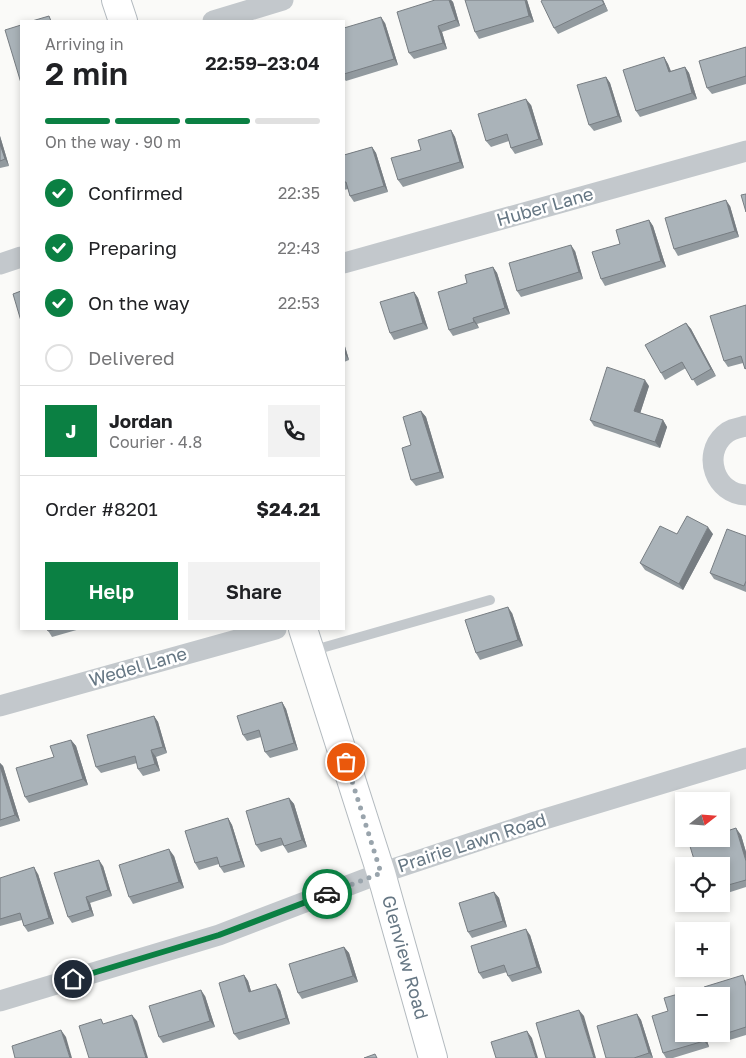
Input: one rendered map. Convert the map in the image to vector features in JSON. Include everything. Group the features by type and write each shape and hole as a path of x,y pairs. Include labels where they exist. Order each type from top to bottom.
{"main road":[{"path":"116,0 123,20"},
{"name":"Glenview Road","path":"307,640 381,873 432,1058"}],"street":[{"path":"216,20 283,0"},
{"name":"Huber Lane","path":"345,263 746,151"},
{"path":"0,264 20,258"},
{"path":"746,426 735,428 718,442 712,463 715,474 721,483 730,491 746,495"},
{"name":"Wedel Lane","path":"0,706 272,630"},
{"name":"Prairie Lawn Road","path":"0,1001 219,935 381,873 535,822 746,758"}],"lane":[{"path":"307,640 490,600"}],"building":[{"path":"435,0 449,0 456,20 438,26 443,43 409,53 397,12"},
{"path":"465,0 525,0 529,16 475,32"},
{"path":"602,0 604,4 554,28 541,1"},
{"path":"49,16 51,20 35,20"},
{"path":"381,17 394,59 345,74 345,28"},
{"path":"20,25 20,80 5,30"},
{"path":"746,47 746,76 707,88 699,61"},
{"path":"664,57 669,72 685,67 692,93 636,111 623,70"},
{"path":"606,77 618,116 589,125 577,85"},
{"path":"526,99 539,139 511,148 507,134 486,141 478,114"},
{"path":"451,130 460,162 398,180 391,158 421,150 418,140"},
{"path":"0,144 5,159 0,161"},
{"path":"372,147 384,186 350,196 345,182 345,155"},
{"path":"746,194 746,212 741,195"},
{"path":"726,200 735,231 674,249 665,218"},
{"path":"649,220 661,261 601,279 592,252 620,244 616,230"},
{"path":"571,245 579,272 517,291 509,263"},
{"path":"493,267 505,308 473,318 474,322 449,330 438,292 467,283 465,275"},
{"path":"20,291 20,318 13,294"},
{"path":"414,292 423,323 390,333 380,302"},
{"path":"746,305 745,369 741,356 724,361 710,316"},
{"path":"686,323 711,369 692,380 682,362 661,373 645,345"},
{"path":"607,367 645,380 634,411 663,420 655,442 590,420"},
{"path":"421,411 440,472 411,480 402,448 411,445 403,417"},
{"path":"687,516 708,527 679,584 640,563 660,526 677,534"},
{"path":"727,529 746,536 746,581 744,586 710,573"},
{"path":"508,607 518,640 476,653 465,620"},
{"path":"282,702 294,743 265,752 259,730 243,735 237,716"},
{"path":"154,716 163,747 151,750 155,764 138,769 135,756 96,767 87,735"},
{"path":"71,740 83,779 25,797 16,768 54,757 50,746"},
{"path":"0,766 15,815 0,820"},
{"path":"289,798 302,840 284,846 281,838 256,845 246,811"},
{"path":"228,818 241,861 220,867 217,857 195,863 185,831"},
{"path":"736,828 746,861 746,880 730,884 730,857 693,857 691,848 730,848 730,830"},
{"path":"169,849 179,882 129,897 119,865"},
{"path":"99,860 108,890 86,897 90,910 68,917 54,873"},
{"path":"34,867 49,918 24,926 20,913 0,919 0,878"},
{"path":"494,892 503,921 468,932 459,903"},
{"path":"526,929 537,967 508,976 504,965 479,973 471,946"},
{"path":"344,947 353,976 298,993 289,964"},
{"path":"244,975 249,992 276,984 286,1018 234,1034 219,983"},
{"path":"743,975 746,986 746,1027 730,1032 730,987 704,987"},
{"path":"201,990 210,1021 159,1037 149,1006"},
{"path":"675,995 675,1042 701,1042 663,1053 652,1016 668,1011 664,998"},
{"path":"579,1010 594,1058 546,1058 536,1023"},
{"path":"637,1014 649,1053 634,1058 606,1058 597,1026"},
{"path":"132,1015 146,1058 89,1058 79,1026 101,1019 103,1024"},
{"path":"61,1030 70,1058 15,1058 12,1046"},
{"path":"527,1031 536,1058 496,1058 491,1042"},
{"path":"375,1054 377,1058 364,1058"}],"way so far":[{"path":"327,894 381,873 346,762"}],"route":[{"path":"73,979 219,935 327,894"}]}
